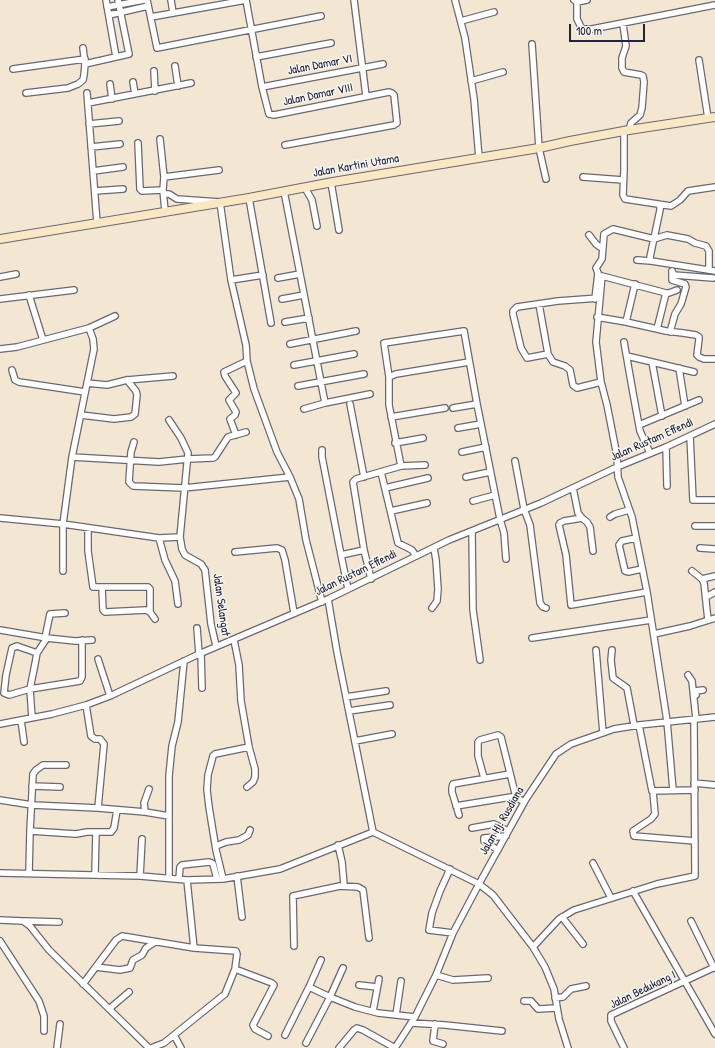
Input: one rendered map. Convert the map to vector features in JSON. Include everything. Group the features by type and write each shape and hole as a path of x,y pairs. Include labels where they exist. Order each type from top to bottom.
{"street":[{"path":"106,0 116,57"},
{"path":"171,0 173,13"},
{"path":"151,17 246,0 262,87"},
{"path":"354,0 366,96"},
{"path":"455,0 461,21 471,81 479,158"},
{"path":"587,0 576,1 577,19 582,29 592,29 622,24 715,5"},
{"path":"107,7 118,2 146,2"},
{"path":"13,69 116,57 129,54 118,2"},
{"path":"109,15 146,2"},
{"path":"146,2 151,17 157,48 321,16"},
{"path":"461,21 494,12"},
{"path":"622,24 626,46 622,58 622,68 624,72 641,74 644,82 640,115 631,123 626,131 623,180 623,195 625,199 671,206 680,200 688,191 715,187"},
{"path":"256,57 330,44"},
{"path":"532,44 538,148 546,179"},
{"path":"26,93 68,88 78,84 82,80 85,61 83,48"},
{"path":"699,60 711,118"},
{"name":"Jalan Damar VI","path":"262,87 384,64"},
{"path":"175,66 178,86"},
{"path":"154,71 155,90"},
{"path":"471,81 503,72"},
{"path":"133,82 135,94"},
{"path":"88,103 191,83"},
{"path":"110,84 112,99"},
{"name":"Jalan Damar VIII","path":"262,87 268,114 274,115 366,96 389,92 393,93 396,124 379,129 324,137 285,145"},
{"path":"87,93 97,223"},
{"name":"Jalan Kartini Utama","path":"0,239 538,148 577,139 711,118"},
{"path":"89,124 119,121"},
{"path":"160,139 164,177 163,192 165,211"},
{"path":"138,143 140,190 163,192 177,199 220,202 231,280 246,345 247,361 254,389 277,452 299,499 306,540 322,602"},
{"path":"91,147 120,144"},
{"path":"93,170 123,167"},
{"path":"164,177 219,170"},
{"path":"583,177 623,180"},
{"path":"331,182 339,230"},
{"path":"305,188 312,200 317,226"},
{"path":"95,191 123,189"},
{"path":"284,192 325,403"},
{"path":"249,198 271,323"},
{"path":"651,261 650,257 660,210 660,205 658,204"},
{"path":"637,260 712,270 709,251 706,246 695,243 688,238 669,235 654,239 613,229 604,234 602,259 596,268 598,273 596,342 601,382 617,456 618,477 632,517 647,594 666,721 673,790"},
{"path":"589,235 596,244 600,247 603,246"},
{"path":"670,332 675,314 681,304 686,287 686,284 672,280 672,264"},
{"path":"672,272 674,275 713,278"},
{"path":"0,277 16,274"},
{"path":"278,278 300,274"},
{"path":"231,280 263,275"},
{"path":"597,298 602,276 666,293 677,290"},
{"path":"626,322 635,284"},
{"path":"0,299 74,290"},
{"path":"657,329 666,293"},
{"path":"29,295 43,340"},
{"path":"282,299 304,295"},
{"path":"548,354 529,358 526,357 521,348 513,311 517,308 558,301 597,298"},
{"path":"539,304 548,354 553,362 565,366 570,370 573,376 573,385 577,388 601,382"},
{"path":"0,348 17,347 89,328 116,316"},
{"path":"597,317 670,332 683,332 698,337 697,355 704,359 715,358"},
{"path":"285,322 308,318"},
{"path":"63,571 63,524 72,457 94,349 93,339 89,328"},
{"path":"290,344 356,331"},
{"path":"401,466 395,443 388,396 389,377 384,343 464,331 490,472 504,533 506,559"},
{"path":"624,342 639,425 650,454"},
{"path":"294,365 354,354"},
{"path":"627,356 694,372"},
{"path":"236,435 230,420 236,412 229,400 236,393 224,372 247,361"},
{"path":"389,377 396,374 469,362"},
{"path":"652,362 662,416"},
{"path":"679,368 685,406"},
{"path":"12,370 15,380 19,382 85,392"},
{"path":"298,386 364,374"},
{"path":"87,383 107,385 127,380 173,376"},
{"path":"80,415 114,420 131,417 135,414 137,395 136,391 127,380"},
{"path":"304,409 370,394"},
{"path":"639,425 699,400"},
{"path":"350,404 364,477"},
{"path":"453,408 477,404"},
{"path":"391,417 445,408"},
{"path":"169,420 181,438 188,453 188,459"},
{"path":"458,428 481,424"},
{"name":"Jalan Rustam Effendi","path":"0,724 86,705 110,696 200,653 322,602 416,556 573,488 617,467 666,447 715,424"},
{"path":"72,457 159,462 215,457 226,439 246,432"},
{"path":"690,436 693,500 715,500"},
{"path":"395,443 423,438"},
{"path":"134,442 131,452 129,482 133,486 184,488 290,477"},
{"path":"462,452 486,447"},
{"path":"666,447 667,486"},
{"path":"322,450 322,457 348,589"},
{"name":"Jalan Selangat","path":"188,459 180,537 185,555 201,564 205,570 211,624 216,646"},
{"path":"515,461 524,509 530,525 540,603 546,608"},
{"path":"371,579 364,550 353,484 354,480 401,466 425,465"},
{"path":"381,472 398,543 412,550 416,556"},
{"path":"466,477 490,472"},
{"path":"385,488 428,478"},
{"path":"573,488 578,513 590,527 594,551"},
{"path":"473,501 495,495"},
{"path":"391,511 427,503"},
{"path":"610,517 629,510"},
{"path":"0,518 63,524 159,538 180,537"},
{"path":"582,518 564,521 559,525 566,555 571,605 647,594"},
{"path":"695,526 715,526"},
{"path":"88,528 88,552 94,588 148,587 150,589 150,612"},
{"path":"472,531 473,610 480,660"},
{"path":"159,538 165,560 175,581 178,604"},
{"path":"636,538 622,541 619,544 625,571 628,572 642,569"},
{"path":"235,552 276,548 282,550 294,613"},
{"path":"432,608 437,601 438,589 434,548"},
{"path":"700,548 715,549"},
{"path":"341,555 364,550"},
{"path":"692,571 703,583 708,620"},
{"path":"703,583 715,576"},
{"path":"102,588 103,610 105,612 146,610 150,612 155,619"},
{"path":"706,597 715,592"},
{"path":"328,599 337,652 373,832"},
{"path":"32,718 30,689 37,653 46,638 50,614 65,612"},
{"path":"654,634 715,618"},
{"path":"532,638 651,620"},
{"path":"197,628 202,688"},
{"path":"0,630 46,638 92,640"},
{"path":"37,653 17,646 12,648 4,692 6,694 9,695 30,689 80,680 82,677 82,640"},
{"path":"234,640 240,670 241,701 249,747 255,769 255,778 247,787"},
{"path":"596,650 603,733"},
{"path":"612,650 611,660 613,678 627,688 653,792 655,814 651,819 633,831 634,836 695,841"},
{"path":"98,659 110,696"},
{"path":"169,878 169,776 172,746 178,722 184,661"},
{"path":"688,675 692,681 696,719"},
{"path":"534,947 562,917 581,907 657,884 695,876 695,690 703,690"},
{"path":"346,697 386,691"},
{"path":"86,705 91,736 95,739 100,739 104,744 98,808"},
{"path":"349,711 390,705"},
{"name":"Jalan Hj. Rusdiana","path":"395,1048 415,1017 436,975 453,933 479,884 524,802 556,754 572,744 603,733 637,725 715,717"},
{"path":"21,720 24,742"},
{"path":"355,740 392,734"},
{"path":"484,778 478,756 477,745 480,740 498,735 501,737 516,797"},
{"path":"223,879 208,807 208,775 213,756 216,753 249,747"},
{"path":"29,873 32,786 34,774 39,767 43,765 66,765"},
{"path":"459,815 452,788 453,784 510,774"},
{"path":"694,783 715,785"},
{"path":"32,786 60,787"},
{"path":"145,812 144,803 149,789"},
{"path":"653,792 695,790"},
{"path":"456,806 516,797 524,802"},
{"path":"0,800 32,805 98,808 145,812 169,816"},
{"path":"30,831 76,834 82,832 112,831 114,828 117,810"},
{"path":"472,828 494,824 507,833"},
{"path":"216,846 226,842 239,840 248,835 250,830"},
{"path":"95,874 96,832"},
{"path":"0,872 95,874 187,880 223,879 280,869 373,832 450,869 488,890 534,947 550,977 554,988 556,1008 568,1048"},
{"path":"498,850 484,841 484,838 507,833"},
{"path":"140,876 142,839"},
{"path":"338,845 342,862 344,885"},
{"path":"179,879 180,867 182,865 208,862 212,863 216,879"},
{"path":"593,864 611,898"},
{"path":"450,869 432,913 430,930 453,933"},
{"path":"237,876 242,917"},
{"path":"187,880 194,948"},
{"path":"294,946 293,896 344,885 363,890 369,938"},
{"path":"633,891 715,1034"},
{"path":"562,917 583,944"},
{"path":"0,920 59,922"},
{"path":"22,921 30,926 49,950 83,984 150,1048 160,1045 174,1035 225,994 235,969 237,954 236,951 194,948 125,936 119,937 83,984"},
{"path":"691,921 714,967"},
{"path":"0,941 39,1001 44,1016 44,1030"},
{"path":"96,967 120,970 130,968 133,960 142,955 146,948 155,942"},
{"path":"285,1035 309,987 320,960"},
{"name":"Jalan Bedukang I","path":"624,1048 611,1020 611,1015 714,967"},
{"path":"306,1043 343,968"},
{"path":"235,969 274,985 253,1025 255,1029 268,1036"},
{"path":"436,975 453,980 488,978"},
{"path":"373,1012 379,979"},
{"path":"396,1015 401,981"},
{"path":"359,985 378,987"},
{"path":"555,998 563,996 569,990 586,986"},
{"path":"309,987 346,1004 373,1012 415,1017"},
{"path":"109,1009 129,992"},
{"path":"524,1001 531,1001 538,1009 556,1008"},
{"path":"411,1023 502,1031"},
{"path":"57,1048 60,1024"},
{"path":"435,1024 433,1041 443,1044"},
{"path":"340,1048 357,1028 395,1048"},
{"path":"174,1035 181,1048"}]}
